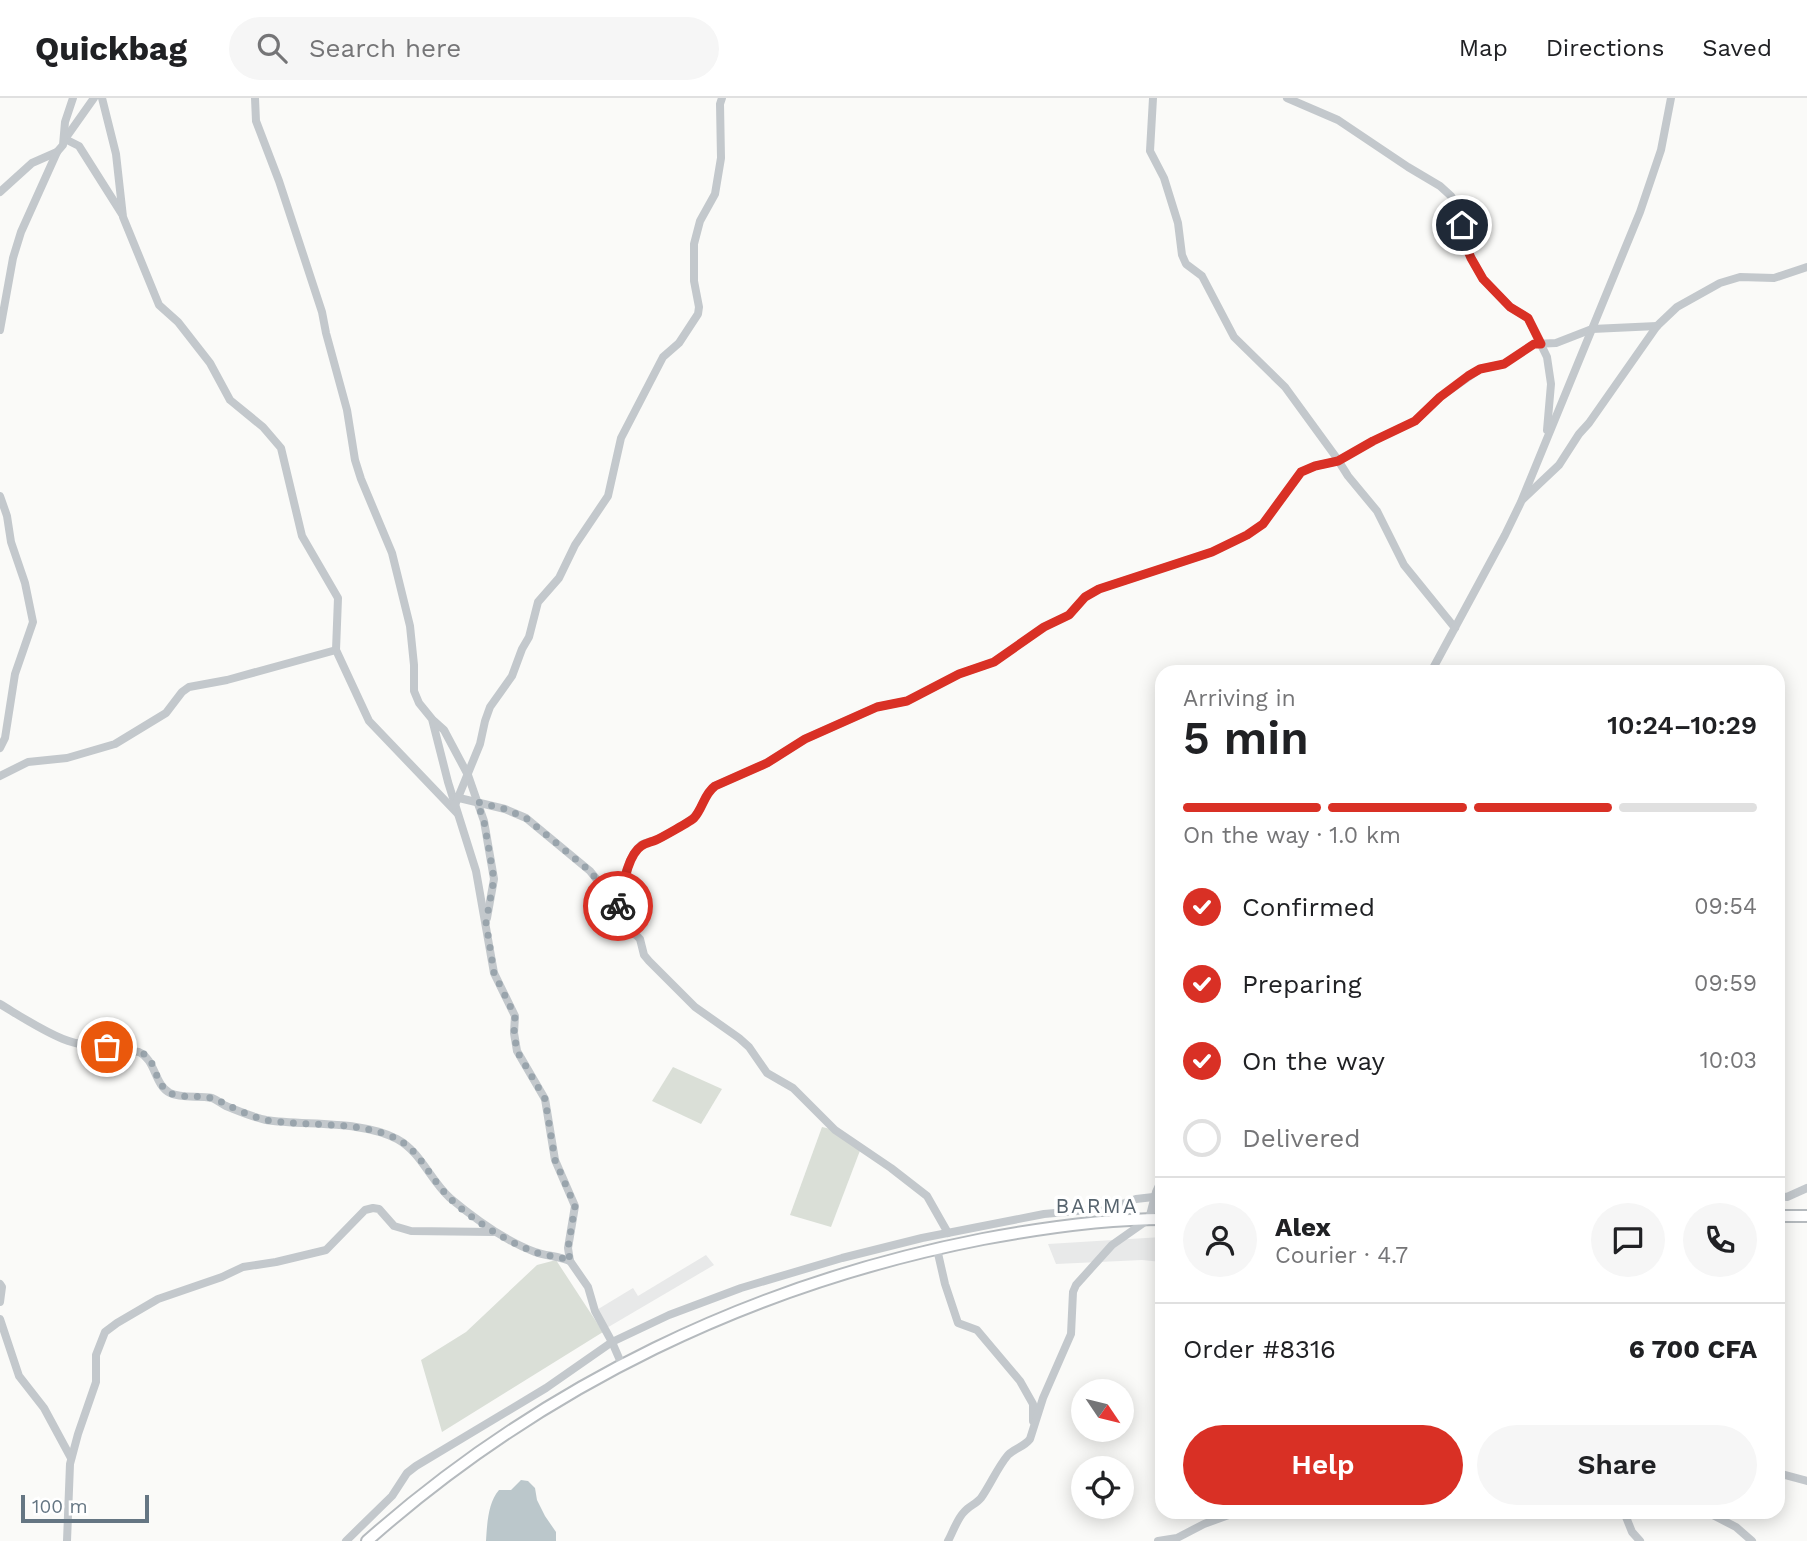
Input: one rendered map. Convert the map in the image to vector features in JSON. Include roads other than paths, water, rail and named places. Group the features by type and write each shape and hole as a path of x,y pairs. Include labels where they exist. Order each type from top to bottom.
{"main road":[{"path":"1785,1216 1807,1216"},
{"path":"368,1541 427,1490 527,1419 622,1365 712,1322 806,1285 898,1258 1011,1234 1072,1225 1155,1219"}],"street":[{"path":"65,139 65,122 73,98"},
{"path":"0,330 13,258 21,232 57,152 94,98"},
{"path":"102,98 116,153 124,216"},
{"path":"255,98 256,121 287,204 322,312 347,410 355,460 391,553 410,626 414,691 419,703 444,730 468,775 484,821 494,879 486,922"},
{"path":"456,800 480,744 490,707 512,676 529,637 538,602 559,578 575,545 608,496 621,438 663,357 679,343 698,314 694,281 694,244 700,221 715,194 721,158 722,98"},
{"path":"1153,98 1150,151 1164,178 1178,223 1182,255 1186,264 1202,276 1234,337 1285,387 1348,476 1377,511 1404,565 1455,628"},
{"path":"1287,98 1338,120 1440,186 1451,196 1458,206 1465,244 1483,279 1510,307 1528,318 1547,356 1551,384 1547,437"},
{"path":"1435,665 1521,502 1640,212 1661,150 1671,98"},
{"path":"65,139 79,146 124,216 159,305 178,322 210,363 230,400 263,427 281,448 302,536 338,598 336,650 369,721 459,816"},
{"path":"0,192 32,163 57,152"},
{"path":"1521,502 1559,465 1578,434 1589,423 1657,326 1677,307 1720,283 1740,277 1774,278 1807,268"},
{"path":"613,916 632,856 639,847 689,822 715,786 767,763 805,739 877,707 907,701 959,674 994,662 1044,627 1069,615 1085,597 1099,589 1212,552 1247,535 1263,524 1301,472 1338,461 1415,421 1440,397 1480,369 1504,364 1534,344 1556,343 1592,329 1657,326"},
{"path":"0,496 7,516 11,542 25,583 33,622 15,674 5,738 0,748"},
{"path":"0,776 28,762 67,758 115,744 166,713 189,687 227,680 336,650"},
{"path":"432,719 476,871 494,973 515,1016 517,1051 545,1099 555,1160 575,1206 568,1248 570,1261 588,1287 595,1311 622,1365"},
{"path":"439,794 505,809 526,818 590,871 598,881 613,916 626,932 640,939 644,955 649,961 695,1007 739,1038 767,1073 793,1088 835,1130 927,1196 948,1233"},
{"path":"0,1004 64,1039 146,1055 162,1086 176,1095 216,1099 224,1105 265,1119 378,1131 395,1138 408,1146 447,1195 486,1227 536,1252 570,1261"},
{"path":"1785,1197 1807,1188"},
{"path":"345,1541 392,1496 407,1473 416,1466 547,1388 612,1342 669,1315 741,1289 842,1258 1044,1214 1111,1208 1136,1199 1155,1197"},
{"path":"948,1541 962,1513 978,1501 996,1470 1011,1452 1027,1444 1030,1439 1043,1398 1071,1334 1073,1292 1076,1285 1112,1245 1149,1219 1155,1205"},
{"path":"67,1541 71,1459 96,1382 96,1355 105,1332 117,1323 158,1299 243,1268 326,1250 365,1210 373,1208 379,1209 394,1226 411,1231 496,1233"},
{"path":"937,1249 958,1322 977,1330 1020,1381 1033,1404 1034,1428"},
{"path":"0,1284 0,1303"},
{"path":"0,1319 19,1376 44,1408 71,1459"},
{"path":"1785,1475 1807,1481"},
{"path":"1158,1541 1177,1538 1218,1519"},
{"path":"1627,1519 1640,1541"},
{"path":"1721,1519 1736,1527 1752,1541"}],"district":[{"name":"BARMA","path":"1097,1205"}]}
